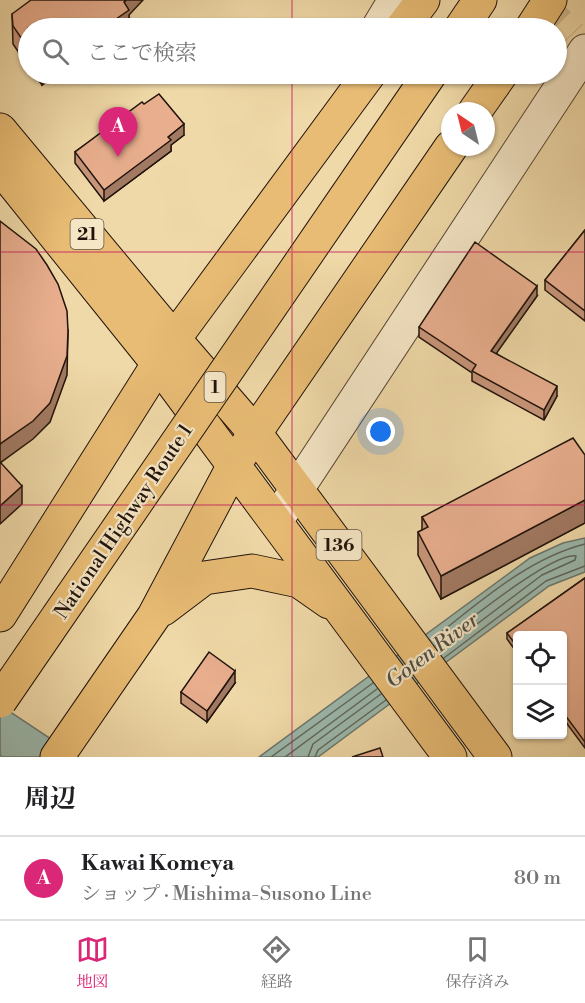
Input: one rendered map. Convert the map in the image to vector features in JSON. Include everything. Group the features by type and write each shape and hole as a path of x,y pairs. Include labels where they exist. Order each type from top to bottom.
{"main road":[{"path":"410,18 423,0"},
{"path":"468,18 480,0"},
{"path":"538,18 550,0"},
{"path":"0,615 167,352 362,84"},
{"name":"National Highway Route 1","path":"0,700 423,84"},
{"path":"481,102 494,84"},
{"name":"21","path":"0,130 167,352"},
{"path":"57,757 154,616 234,465 445,156"},
{"name":"21","path":"0,167 167,352"},
{"name":"136","path":"167,352 255,433 495,757"},
{"name":"136","path":"167,352 234,465 450,757"},
{"path":"154,616 204,578 252,571 299,581 341,610"}],"street":[{"path":"384,18 395,0"},
{"path":"567,65 580,45"},
{"path":"261,221 345,84"},
{"path":"276,521 555,84"}],"water":[{"name":"Goten River","path":"585,538 585,572 549,586 318,757 259,757 530,558 563,543"},
{"path":"0,705 78,757 2,757 0,755"}],"building":[{"path":"31,0 126,0 124,2 129,10 117,18 18,18 18,33 13,26 12,14"},
{"path":"159,94 184,124 168,137 171,140 104,190 75,152 142,102 144,104"},
{"path":"0,221 36,249 47,265 58,284 67,311 68,331 67,356 50,403 33,421 0,444"},
{"path":"585,230 585,311 545,280"},
{"path":"475,242 537,286 491,351 557,386 544,410 472,371 476,365 419,327"},
{"path":"573,438 585,455 585,500 441,576 418,532 428,527 422,517"},
{"path":"0,462 22,486 0,506"},
{"path":"585,578 585,742 567,718 567,631 513,631 513,641 507,633"},
{"path":"209,652 235,671 207,711 181,692"},
{"path":"380,748 383,757 352,757"}],"tunnel":[{"path":"536,0 554,18"},
{"path":"567,32 571,36"}],"place":[{"name":"Kawai Komeya","path":"118,157"}]}
